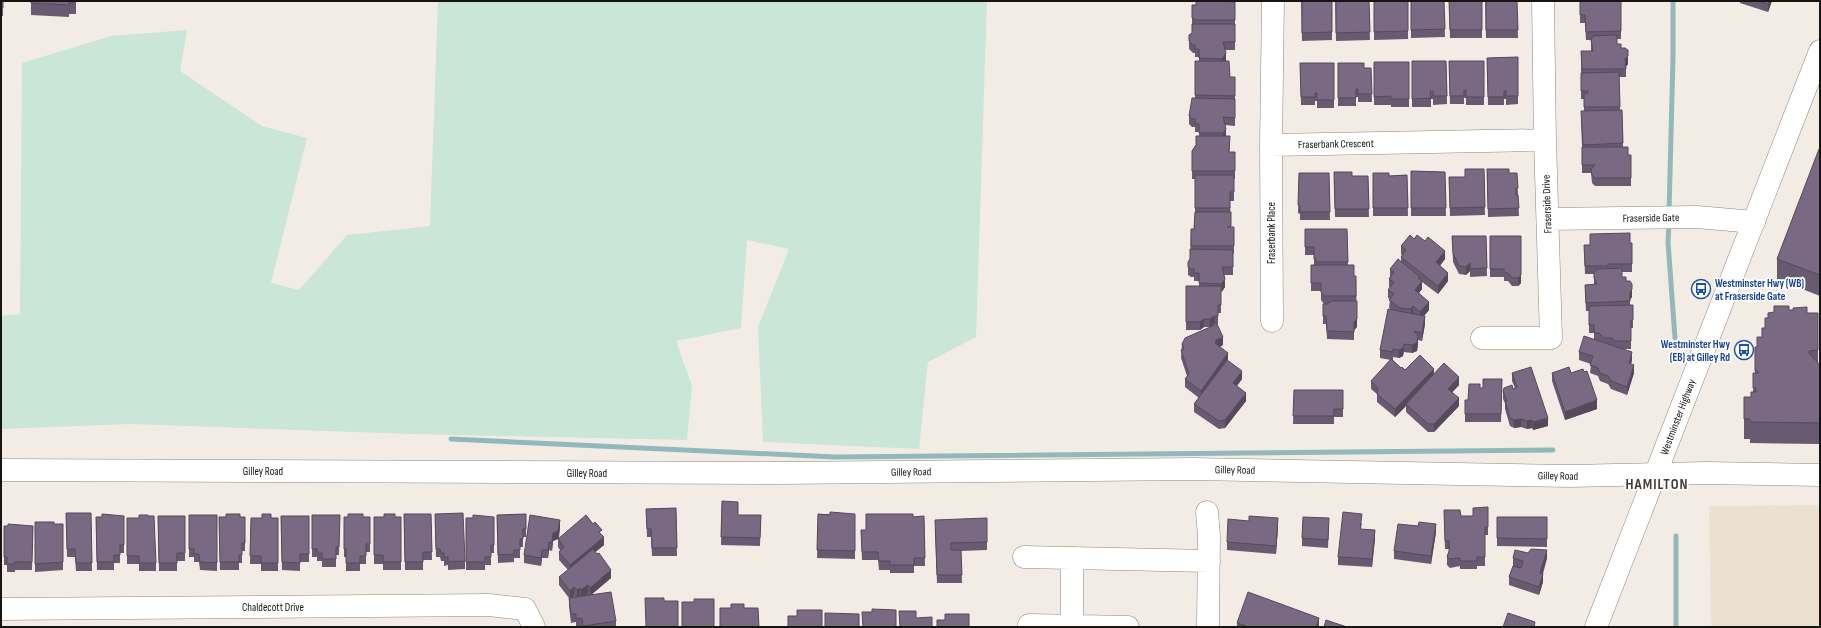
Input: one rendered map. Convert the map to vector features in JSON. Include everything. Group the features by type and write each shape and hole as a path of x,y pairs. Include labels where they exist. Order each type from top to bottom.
{"street":[{"path":"1271,145 1273,1"},
{"name":"Fraserside Drive","path":"1482,338 1551,338 1545,140 1543,1"},
{"name":"Westminster Highway","path":"1596,627 1820,51"},
{"name":"Fraserbank Crescent","path":"1271,145 1545,140"},
{"name":"Fraserbank Place","path":"1271,145 1272,321"},
{"name":"Fraserside Gate","path":"1548,219 1697,217 1754,222"},
{"name":"Gilley Road","path":"1,470 778,474 1193,469 1577,476 1820,475"},
{"path":"1207,512 1209,536 1208,627"},
{"path":"1024,557 1209,561"},
{"path":"1072,558 1072,626"},
{"name":"Chaldecott Drive","path":"1,609 489,605 525,609 534,627"},
{"path":"1029,625 1128,627"}],"shaded area":[{"path":"1820,505 1820,627 1711,627 1709,506"}],"green space":[{"path":"438,1 987,1 976,337 928,362 919,449 763,442 758,327 789,249 747,240 741,328 676,341 692,386 687,440 410,434 130,424 1,429 1,316 20,314 22,63 111,36 187,30 180,71 262,126 307,138 271,283 299,290 347,235 430,226"}],"building":[{"path":"1,1 3,1 3,8 1,8"},
{"path":"31,1 76,2 69,2 69,5 31,3"},
{"path":"1196,1 1235,2 1235,20 1196,20 1192,18 1192,5 1196,5"},
{"path":"1302,1 1332,1 1332,32 1302,33"},
{"path":"1336,1 1369,1 1370,32 1336,33"},
{"path":"1374,1 1408,1 1408,31 1374,32"},
{"path":"1411,1 1444,1 1445,29 1411,30"},
{"path":"1449,1 1482,1 1482,30 1450,30"},
{"path":"1486,1 1517,1 1518,30 1486,30"},
{"path":"1580,1 1621,1 1621,31 1586,32 1585,15 1580,15"},
{"path":"1758,1 1769,1 1768,4"},
{"path":"1192,24 1235,24 1235,42 1223,42 1226,53 1222,59 1199,58 1199,49 1195,49 1195,45 1189,41 1189,35 1192,33"},
{"path":"1617,35 1617,44 1621,44 1621,48 1628,50 1628,56 1625,59 1626,69 1582,69 1581,51 1593,51 1591,40 1593,36"},
{"path":"1518,57 1518,96 1506,96 1506,91 1504,91 1504,97 1488,97 1487,58"},
{"path":"1195,61 1229,61 1230,77 1235,77 1235,96 1195,95"},
{"path":"1412,61 1446,61 1447,96 1433,96 1433,91 1430,91 1431,98 1412,99"},
{"path":"1449,61 1484,61 1484,97 1466,97 1466,90 1464,90 1464,96 1450,96"},
{"path":"1374,62 1409,62 1409,99 1391,99 1391,96 1374,97"},
{"path":"1300,63 1334,63 1334,100 1317,100 1317,93 1315,93 1315,97 1301,97"},
{"path":"1338,63 1364,63 1364,68 1371,68 1372,94 1358,94 1358,89 1356,89 1356,98 1338,98"},
{"path":"1619,72 1620,107 1584,107 1584,94 1588,93 1588,91 1581,91 1581,73"},
{"path":"1192,98 1235,99 1235,118 1223,117 1226,129 1223,133 1199,133 1199,124 1195,124 1195,119 1192,119 1189,116"},
{"path":"1622,110 1623,143 1583,145 1581,111"},
{"path":"1196,136 1230,136 1229,152 1235,152 1235,171 1192,171 1192,151 1196,145"},
{"path":"1582,147 1628,147 1628,155 1631,155 1631,178 1595,178 1592,175 1591,169 1595,165 1582,165"},
{"path":"1820,149 1820,275 1777,259"},
{"path":"1465,169 1484,169 1485,207 1450,208 1449,177 1465,177"},
{"path":"1487,169 1509,169 1509,173 1517,173 1518,188 1516,188 1516,195 1518,195 1519,208 1488,209"},
{"path":"1411,171 1445,172 1446,208 1411,208"},
{"path":"1334,172 1352,172 1352,176 1368,176 1369,209 1335,209"},
{"path":"1299,173 1329,173 1330,212 1300,212 1300,206 1298,205"},
{"path":"1373,173 1389,173 1389,176 1407,175 1408,208 1373,208"},
{"path":"1195,175 1234,175 1234,192 1230,192 1230,208 1195,208"},
{"path":"1195,212 1231,212 1231,226 1227,227 1234,227 1234,246 1191,246 1191,229 1194,229"},
{"path":"1305,229 1347,229 1348,262 1316,262 1316,259 1314,259 1314,247 1305,247"},
{"path":"1630,233 1630,243 1632,243 1632,264 1585,266 1584,245 1590,245 1590,234"},
{"path":"1410,235 1414,239 1417,235 1425,241 1428,237 1445,251 1436,262 1448,273 1438,286 1401,257 1406,250 1401,246"},
{"path":"1452,236 1486,236 1487,268 1470,269 1470,263 1466,267 1459,266 1453,253"},
{"path":"1490,236 1521,236 1521,275 1518,278 1512,278 1508,273 1504,273 1504,269 1490,269"},
{"path":"1190,249 1233,250 1233,267 1222,267 1225,279 1222,284 1199,283 1199,273 1194,273 1194,269 1188,267"},
{"path":"1398,259 1420,277 1418,278 1422,281 1415,290 1429,302 1420,312 1413,306 1411,309 1400,308 1389,300 1394,294 1388,290 1394,282 1389,279 1394,272 1390,269"},
{"path":"1311,265 1354,265 1354,276 1356,276 1356,296 1324,296 1321,292 1321,283 1311,283"},
{"path":"1622,268 1622,277 1626,277 1626,281 1630,281 1632,284 1630,301 1586,303 1585,285 1597,284 1594,278 1594,273 1597,269"},
{"path":"1186,286 1221,286 1221,305 1218,305 1218,316 1210,319 1204,319 1200,322 1186,322"},
{"path":"1332,301 1357,301 1357,319 1354,322 1354,332 1327,331 1326,316 1323,316 1323,304 1327,304"},
{"path":"1633,305 1631,341 1615,341 1612,338 1604,338 1599,333 1594,333 1594,325 1589,325 1589,306"},
{"path":"1774,306 1789,306 1789,310 1793,310 1793,308 1807,307 1807,313 1818,313 1818,350 1809,351 1809,353 1820,365 1820,423 1750,422 1750,419 1744,419 1744,397 1751,397 1751,392 1756,392 1756,388 1753,388 1753,373 1758,373 1758,371 1755,371 1755,347 1757,347 1757,337 1762,337 1762,328 1765,328 1765,318 1768,318 1768,313 1774,312"},
{"path":"1388,309 1425,316 1422,333 1414,331 1418,336 1417,343 1412,345 1404,344 1403,348 1399,350 1393,349 1393,352 1380,350"},
{"path":"1217,324 1223,337 1216,340 1215,343 1228,353 1201,391 1185,379 1189,374 1181,350 1184,349 1182,344 1185,338"},
{"path":"1584,336 1632,352 1629,363 1634,365 1627,387 1611,381 1608,376 1600,373 1598,368 1590,365 1593,356 1579,352"},
{"path":"1420,355 1434,369 1395,409 1377,394 1378,388 1371,381 1391,359 1405,370"},
{"path":"1227,360 1242,371 1233,383 1246,393 1225,420 1219,421 1194,404"},
{"path":"1444,363 1459,377 1448,389 1459,398 1434,424 1428,424 1406,404"},
{"path":"1531,367 1548,418 1533,422 1532,420 1514,420 1510,418 1505,401 1507,401 1503,391 1504,388 1512,385 1513,389 1517,387 1512,373"},
{"path":"1569,367 1571,373 1583,369 1584,372 1587,371 1597,400 1565,412 1552,373"},
{"path":"1483,379 1502,379 1501,414 1465,414 1465,400 1468,400 1469,384 1480,384 1480,388 1483,388"},
{"path":"1294,390 1343,390 1343,409 1334,409 1334,416 1293,416"},
{"path":"722,501 738,502 738,515 761,515 760,538 721,537"},
{"path":"1488,507 1488,527 1485,527 1485,557 1477,557 1477,561 1460,561 1460,558 1450,559 1447,557 1449,551 1449,541 1445,541 1444,510 1460,510 1461,516 1473,516 1473,508"},
{"path":"676,508 677,548 652,548 651,529 647,529 646,509"},
{"path":"830,512 855,514 855,551 817,550 818,514 830,515"},
{"path":"1343,512 1362,514 1360,529 1375,530 1372,559 1338,557"},
{"path":"66,513 91,513 92,563 76,563 75,549 67,549"},
{"path":"463,513 465,561 448,562 448,557 444,557 444,553 441,553 440,549 436,549 435,514"},
{"path":"102,514 124,516 124,545 120,545 120,555 114,555 114,562 97,562 96,517 102,517"},
{"path":"226,514 240,514 240,517 245,517 245,543 242,543 242,555 239,555 239,562 220,562 219,517 226,517"},
{"path":"262,514 271,514 271,518 278,518 278,563 261,563 261,556 250,556 251,518 262,518"},
{"path":"348,514 363,514 363,517 370,517 370,544 366,544 366,556 360,556 360,563 346,563 346,549 344,549 344,517 348,517"},
{"path":"384,514 395,514 395,517 401,517 401,562 383,562 383,555 374,555 374,517 384,517"},
{"path":"404,514 431,514 432,552 423,552 423,562 405,562"},
{"path":"526,514 526,529 523,529 523,539 520,539 520,550 514,550 514,554 498,555 497,515"},
{"path":"866,514 913,514 913,517 924,516 925,558 914,558 914,565 890,565 890,561 879,561 878,552 862,552 861,530 866,530"},
{"path":"139,515 154,516 156,563 139,563 139,556 127,556 127,518 139,518"},
{"path":"189,515 217,515 217,563 200,562 199,554 194,554 194,549 189,549"},
{"path":"312,515 340,515 339,547 336,547 336,559 322,559 322,553 317,553 317,549 312,549"},
{"path":"473,515 494,517 494,545 491,545 491,557 485,557 485,562 466,562 466,518 473,518"},
{"path":"530,515 560,520 558,531 553,533 552,543 549,542 548,550 542,550 541,558 524,555"},
{"path":"586,515 593,524 595,522 602,530 599,532 604,537 570,565 559,552 564,547 558,539"},
{"path":"158,516 185,516 185,553 177,553 177,563 159,563"},
{"path":"281,516 309,516 309,554 300,554 300,563 282,562"},
{"path":"1249,516 1278,518 1276,546 1227,542 1228,519 1249,521"},
{"path":"1303,517 1329,518 1328,540 1302,538"},
{"path":"1497,517 1547,517 1547,539 1497,538"},
{"path":"987,518 987,542 951,543 951,550 961,550 962,575 937,575 935,520"},
{"path":"35,522 54,522 54,524 63,524 63,562 35,564"},
{"path":"1419,522 1436,524 1431,556 1394,551 1398,524 1418,526"},
{"path":"8,524 33,526 32,562 15,562 15,564 7,564 7,557 4,557 4,526 8,526"},
{"path":"593,549 597,554 599,553 611,570 590,588 588,585 581,590 580,588 577,590 574,587 570,591 559,577"},
{"path":"1531,549 1547,550 1540,573 1543,574 1539,587 1509,577 1513,566 1521,568 1523,561 1513,558 1515,550 1528,553"},
{"path":"611,592 616,621 583,626 582,618 576,619 576,614 571,614 569,598"},
{"path":"1248,592 1319,618 1316,627 1249,627 1237,623"},
{"path":"645,598 664,598 664,601 678,601 678,627 646,627"},
{"path":"694,599 714,599 714,627 682,627 682,602 694,602"},
{"path":"731,604 744,604 744,608 758,608 759,627 720,627 720,608 731,608"},
{"path":"872,609 896,610 896,627 863,627 862,612 872,612"},
{"path":"797,610 822,610 822,627 788,627 788,616 797,616"},
{"path":"899,611 916,611 916,618 932,617 932,627 900,627"},
{"path":"825,613 859,614 859,627 825,627"},
{"path":"1508,613 1535,622 1534,627 1503,627"},
{"path":"945,614 969,614 969,627 937,627 937,620 945,620"},
{"path":"1326,620 1347,627 1324,627"}],"waterway":[{"path":"1669,213 1673,1"},
{"path":"1669,223 1668,242 1675,338"},
{"path":"451,439 835,457 1553,450"},
{"path":"1676,536 1676,627"}],"place":[{"name":"Westminster Hwy (WB) at Fraserside Gate","path":"1701,289"},
{"name":"Westminster Hwy (EB) at Gilley Rd","path":"1744,350"}],"district":[{"name":"HAMILTON","path":"1657,484"}]}
